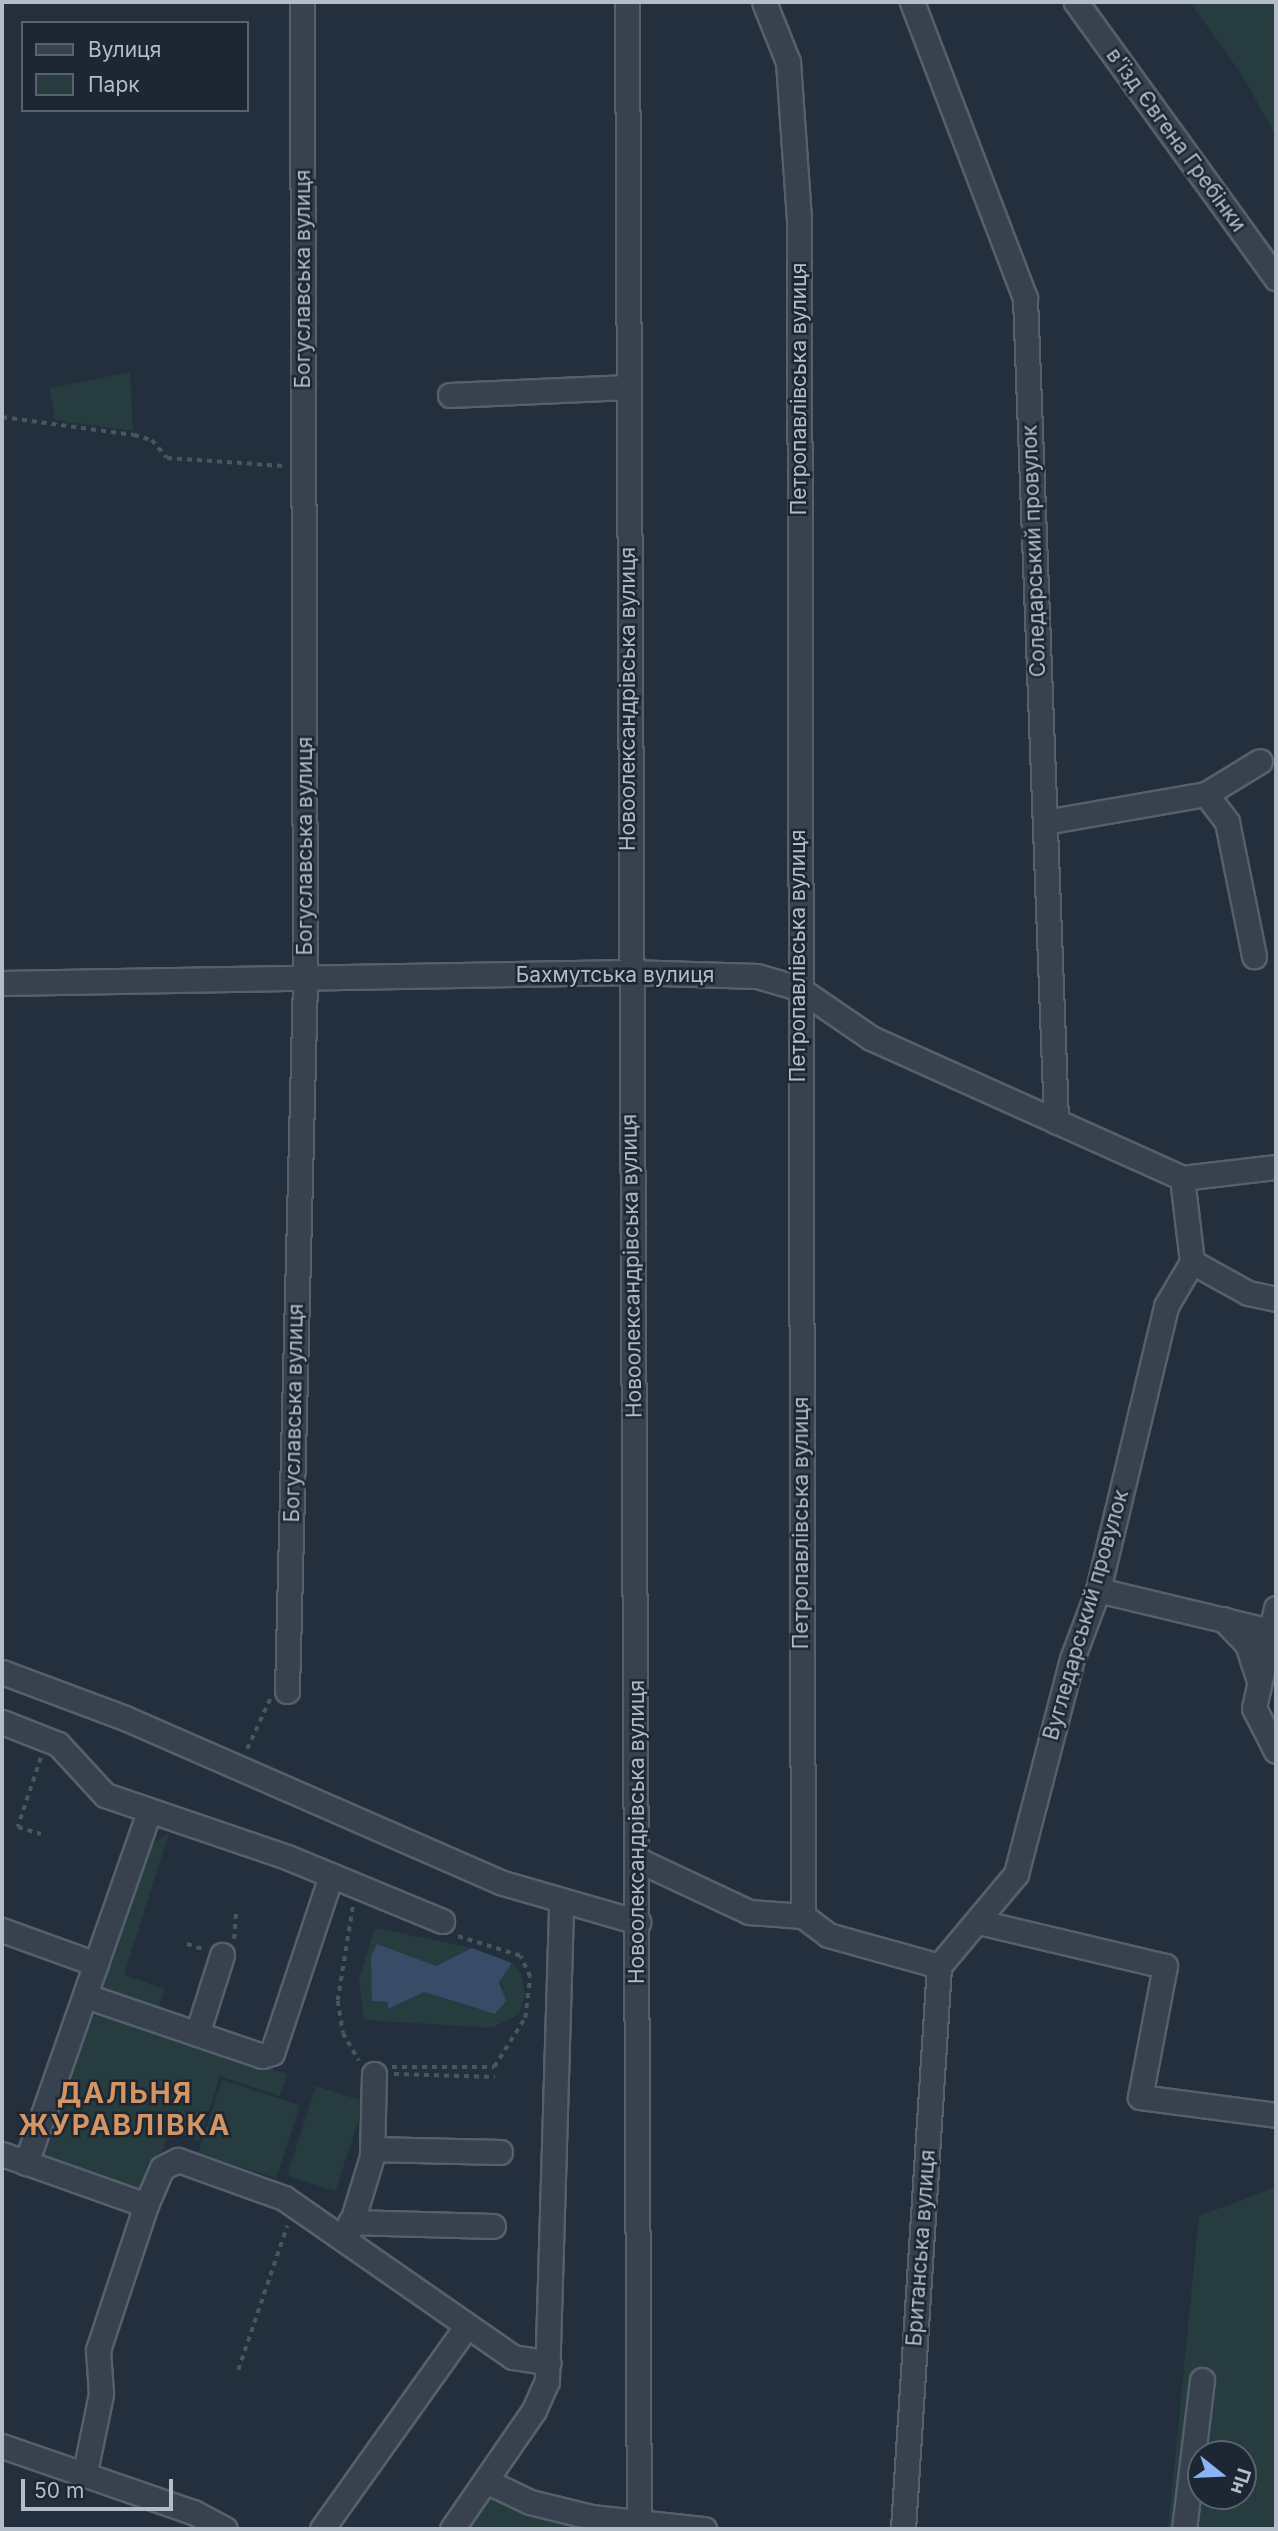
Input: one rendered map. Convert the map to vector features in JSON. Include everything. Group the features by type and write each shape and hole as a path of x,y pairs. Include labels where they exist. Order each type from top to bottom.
{"street":[{"name":"Богуславська вулиця","path":"287,1691 305,980 302,2"},
{"name":"Новоолександрівська вулиця","path":"627,2 629,972 638,1860 639,2526"},
{"name":"Петропавлівська вулиця","path":"764,2 788,62 799,218 798,988 803,1916"},
{"name":"Соледарський провулок","path":"912,2 1025,299 1056,1121"},
{"name":"в'їзд Євгена Гребінки","path":"1076,2 1276,278"},
{"path":"450,395 628,387"},
{"path":"1045,821 1206,794 1260,761"},
{"path":"1206,794 1227,822 1254,956"},
{"name":"Бахмутська вулиця","path":"2,983 305,980 629,972 757,976 798,988 871,1038 1182,1178"},
{"path":"1276,1167 1182,1178 1192,1262 1248,1293 1276,1299"},
{"name":"Вугледарський провулок","path":"979,1922 1016,1874 1072,1658 1098,1590 1166,1306 1192,1262"},
{"path":"1098,1590 1221,1617 1270,1631"},
{"path":"1276,1608 1258,1676 1254,1707 1260,1730 1276,1751"},
{"path":"1221,1617 1247,1644 1258,1676"},
{"path":"2,1672 239,1769 371,1829 561,1903 638,1922"},
{"path":"2,1721 48,1736 97,1790 149,1812 331,1876 439,1920"},
{"path":"26,2163 149,1812"},
{"path":"638,1860 749,1912 803,1916 828,1935 939,1966 979,1922 1165,1966 1140,2097 1276,2115"},
{"path":"86,1996 262,2056 272,2053 331,1876"},
{"path":"452,2529 543,2395 549,2363 561,1903"},
{"path":"2,1930 96,1964"},
{"path":"197,2034 222,1955"},
{"name":"Британська вулиця","path":"903,2529 939,1966"},
{"path":"349,2230 372,2149 374,2074"},
{"path":"372,2149 499,2152"},
{"path":"2,2154 146,2205"},
{"path":"85,2472 101,2394 98,2350 146,2205 162,2168 178,2160 294,2203 349,2230 467,2326 513,2357 549,2363"},
{"path":"349,2230 493,2225"},
{"path":"322,2529 467,2326"},
{"path":"1184,2529 1202,2381"},
{"path":"2,2446 85,2472 225,2529"},
{"path":"486,2481 530,2502 639,2526 704,2529"}],"path":[{"path":"2,417 134,435 152,440 167,458 303,467"},
{"path":"239,1769 276,1689 287,1691"},
{"path":"41,1834 18,1827 48,1736"},
{"path":"222,1955 228,1939 234,1941 236,1912"},
{"path":"353,1916 339,2017 350,2048 374,2074 399,2066 494,2067 525,2018 530,1977 520,1956 445,1932 439,1920"},
{"path":"401,2074 495,2077"},
{"path":"238,2370 294,2203"}],"green space":[{"path":"1190,2 1276,2 1276,136 1242,75"},
{"path":"130,372 133,431 55,420 50,388"},
{"path":"169,1833 124,1975 165,1989 158,2010 98,1991 145,1850"},
{"path":"375,1928 472,1948 436,1966 377,1945 371,1956 373,2001 424,1992 484,2011 504,1989 499,1982 512,1963 521,1973 525,1995 519,2014 492,2028 364,2020 359,1980"},
{"path":"100,2013 287,2074 280,2096 220,2076 199,2141 169,2131 154,2178 133,2193 53,2167 42,2150 85,2022"},
{"path":"222,2080 300,2105 276,2179 198,2153"},
{"path":"316,2086 365,2102 335,2191 287,2175"},
{"path":"1276,2187 1276,2529 1168,2529 1199,2216"},
{"path":"491,2494 631,2529 456,2529"}],"water":[{"path":"377,1944 436,1966 472,1948 512,1963 499,1982 506,2001 495,2014 424,1992 388,2009 388,2002 372,2001 371,1956"}],"district":[{"name":"ДАЛЬНЯ ЖУРАВЛІВКА","path":"125,2109"}]}
